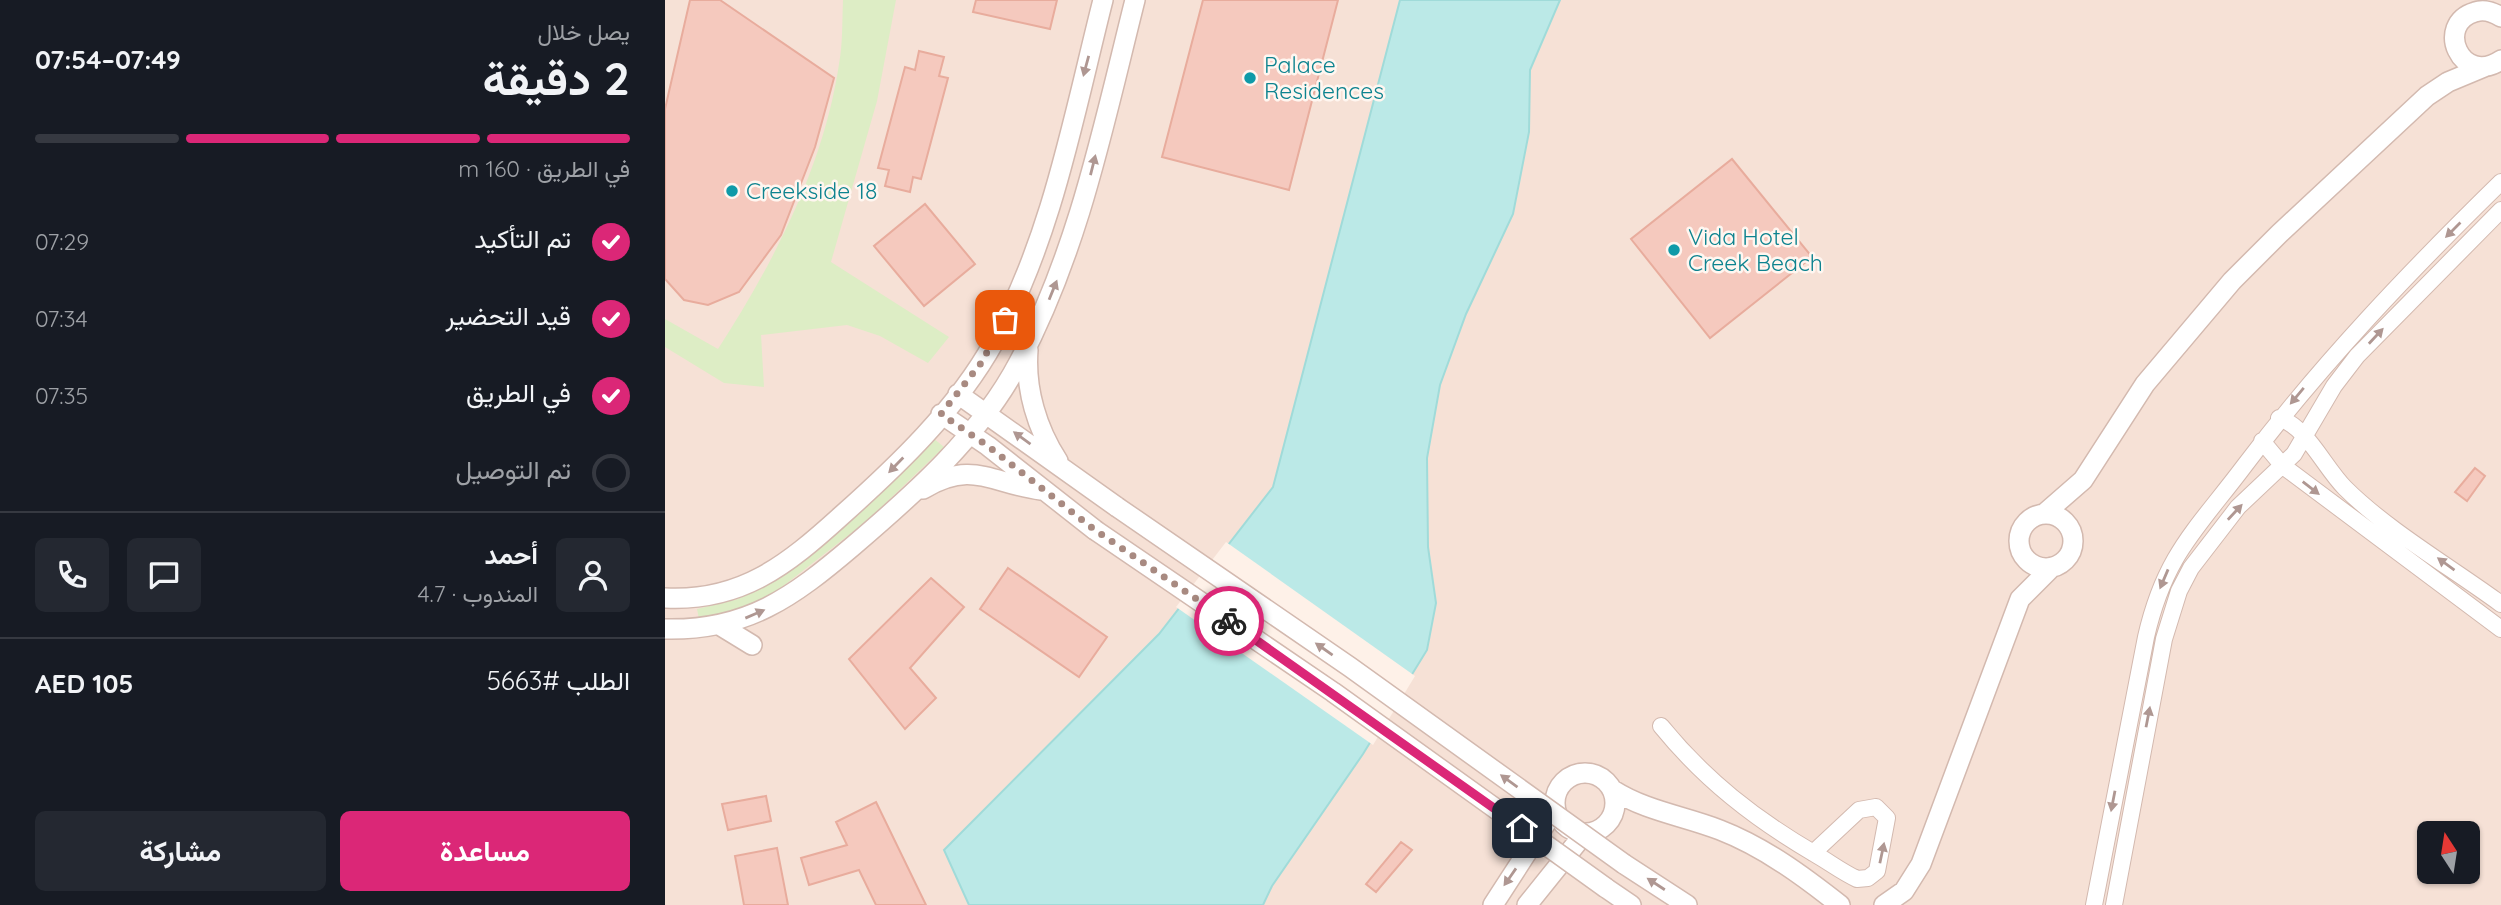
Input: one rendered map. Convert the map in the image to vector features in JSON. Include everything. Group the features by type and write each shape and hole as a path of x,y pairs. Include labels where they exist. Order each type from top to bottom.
{"street":[{"path":"665,598 688,600 738,590 787,561 891,470 958,394 993,344 1027,271 1059,173 1104,0"},
{"path":"665,629 721,626 750,617 802,587 907,498 969,433 985,412 1020,362 1044,313 1075,231 1135,0"},
{"path":"2427,96 2443,71 2460,21 2501,1"},
{"path":"2481,10 2501,17"},
{"path":"2454,44 2468,63 2493,63"},
{"path":"2044,514 2083,480 2145,384 2232,281 2427,96 2448,82 2493,63"},
{"path":"2094,905 2142,659 2160,587 2185,541 2279,418 2366,318 2501,182"},
{"path":"2114,905 2162,650 2179,591 2205,547 2221,527 2283,466 2305,439 2334,386 2357,356 2501,210"},
{"path":"1028,341 1028,378 1036,416 1051,450 1063,467"},
{"path":"958,394 1350,667 1624,864 1687,905"},
{"path":"941,414 1095,530 1332,692 1631,905"},
{"path":"2279,418 2291,424 2332,475 2362,504 2501,604"},
{"path":"2262,442 2283,466 2501,629"},
{"path":"907,498 942,479 965,473 988,475 1025,488 1045,490"},
{"path":"2020,598 2052,567 2070,554 2083,480"},
{"path":"1907,905 1917,884 1921,864 2020,598 2019,540 2023,527 2033,517 2044,514 2058,516 2072,531"},
{"path":"2021,550 2037,566 2052,567"},
{"path":"686,629 688,600"},
{"path":"721,626 752,645"},
{"path":"1661,726 1704,774 1758,819 1812,853 1852,877 1868,878 1879,866 1888,822 1885,813 1876,807 1864,807 1812,853"},
{"path":"1493,905 1555,809 1560,785 1573,775 1593,774 1602,777 1613,790 1662,813 1744,841 1823,891 1840,905"},
{"path":"1555,809 1560,821 1571,830 1584,834 1601,829 1608,823 1615,807 1613,790"},
{"path":"1608,823 1662,813"},
{"path":"1744,841 1758,819"},
{"path":"1527,905 1584,834"},
{"path":"1884,905 1905,891 1921,864"},
{"path":"1823,891 1858,905"}],"shaded area":[{"path":"665,0 2501,0 2501,905 665,905"}],"green space":[{"path":"843,0 896,0 877,101 831,262 949,337 928,363 880,336 847,325 761,335 764,387 724,383 665,347 665,319 718,349 758,283 809,177 821,140 832,102 840,56"},
{"path":"933,438 944,447 868,520 773,594 743,609 699,619 697,609 738,599 767,584"}],"water":[{"path":"1400,0 1560,0 1530,70 1529,132 1513,214 1466,314 1440,385 1427,458 1428,547 1436,603 1427,650 1363,754 1272,886 1263,905 969,905 944,850 1159,634 1273,487"}],"pier":[{"path":"1226,542 1415,676 1373,745 1176,607"}],"building":[{"name":"Creekside 18","path":"690,0 720,0 834,78 815,147 781,235 739,292 708,305 684,300 665,279 665,109"},
{"path":"976,0 1057,0 1050,29 973,12"},
{"name":"Palace Residences","path":"1203,0 1338,0 1289,190 1162,157"},
{"path":"919,51 944,57 939,76 948,78 921,179 913,177 910,192 885,186 889,170 878,168 905,67 915,70"},
{"name":"Vida Hotel Creek Beach","path":"1732,159 1812,257 1710,338 1631,239"},
{"path":"925,204 975,264 924,306 874,246"},
{"path":"2475,468 2485,476 2467,501 2455,492"},
{"path":"1008,568 1107,637 1079,677 980,609"},
{"path":"931,578 964,607 910,668 936,698 905,729 849,659"},
{"path":"766,796 771,821 728,830 722,804"},
{"path":"876,802 926,905 876,905 859,870 809,885 801,858 847,845 836,822"},
{"path":"1401,842 1412,850 1376,892 1366,884"},
{"path":"777,848 788,905 744,905 735,856"}],"way so far":[{"path":"1005,320 981,363 941,414 988,446 1095,530 1229,621"}],"place":[{"name":"Palace Residences","path":"1250,78"},
{"name":"Creekside 18","path":"732,191"},
{"name":"Vida Hotel Creek Beach","path":"1674,250"}],"route":[{"path":"1229,621 1522,828"}]}
